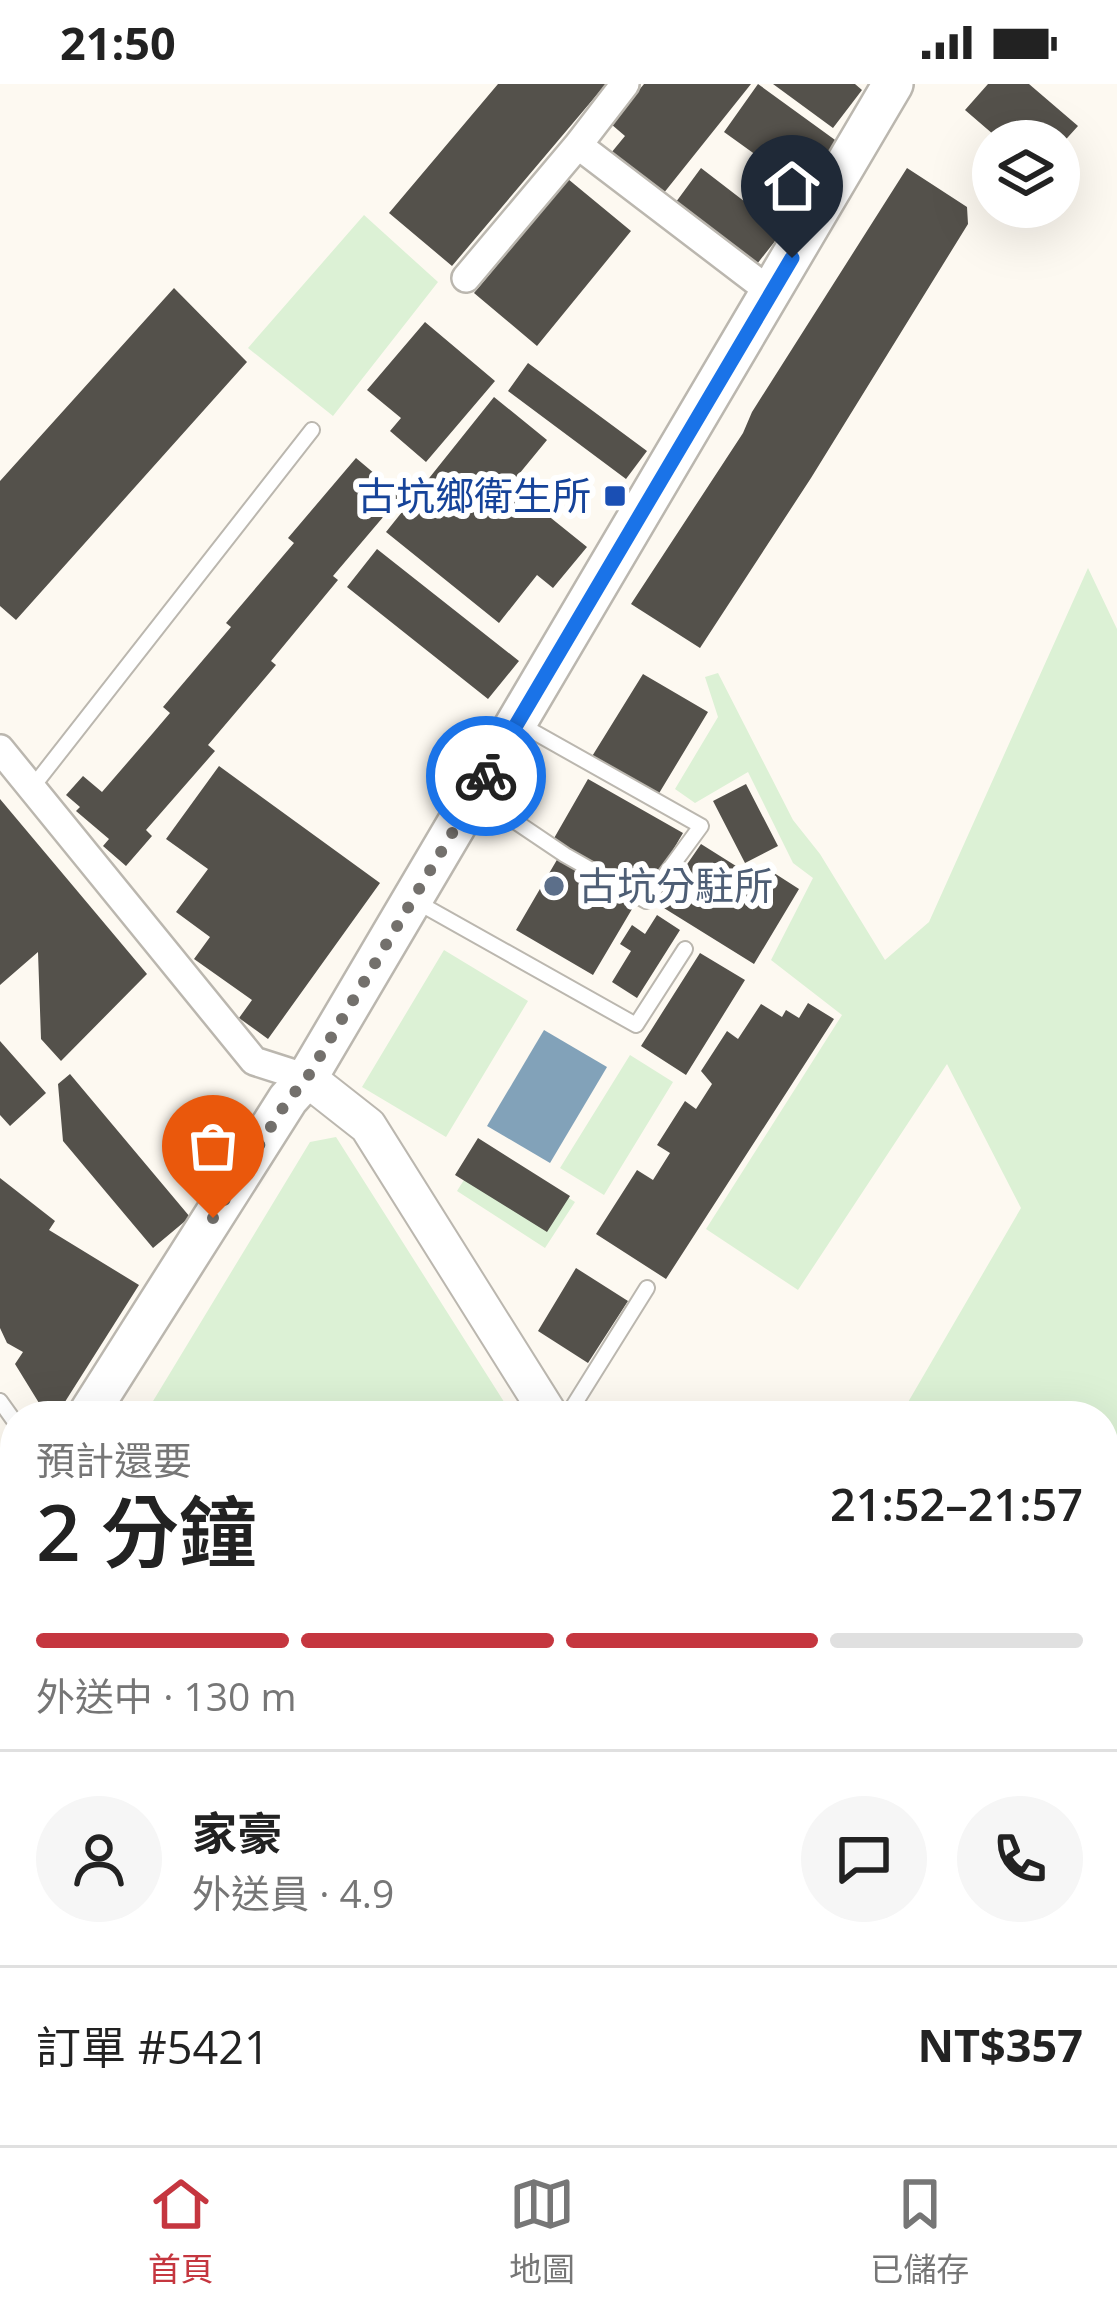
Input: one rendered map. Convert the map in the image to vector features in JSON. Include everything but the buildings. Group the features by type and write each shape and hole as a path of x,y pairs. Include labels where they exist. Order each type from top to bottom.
{"main road":[{"path":"97,1401 288,1100 307,1078 893,84"}],"street":[{"path":"466,278 626,84"},
{"path":"578,145 772,293"},
{"path":"0,748 254,1061 307,1078 368,1126 541,1401"}],"lane":[{"path":"31,789 312,430"},
{"path":"475,794 565,856 646,901 701,826 517,723"},
{"path":"412,900 636,1024 685,949"},
{"path":"577,1401 647,1288"}],"green space":[{"path":"364,215 438,282 333,416 248,348"},
{"path":"1088,568 1117,629 1117,1401 909,1401 1021,1208 947,1064 798,1290 706,1229 842,1015 771,960 813,878 793,863 748,772 695,803 675,789 718,717 705,677 718,673 793,820 820,854 885,960 929,922"},
{"path":"444,950 528,1001 446,1137 362,1087"},
{"path":"630,1055 673,1082 604,1195 560,1168"},
{"path":"336,1137 503,1401 153,1401 310,1142"},
{"path":"486,1145 575,1202 545,1248 457,1191"}],"water":[{"path":"544,1030 607,1067 550,1163 487,1126"}],"way so far":[{"path":"213,1218 307,1078 486,776"}],"place":[{"name":"古坑鄉衛生所","path":"615,496"},
{"name":"古坑分駐所","path":"554,886"}],"route":[{"path":"486,776 792,258"}]}
